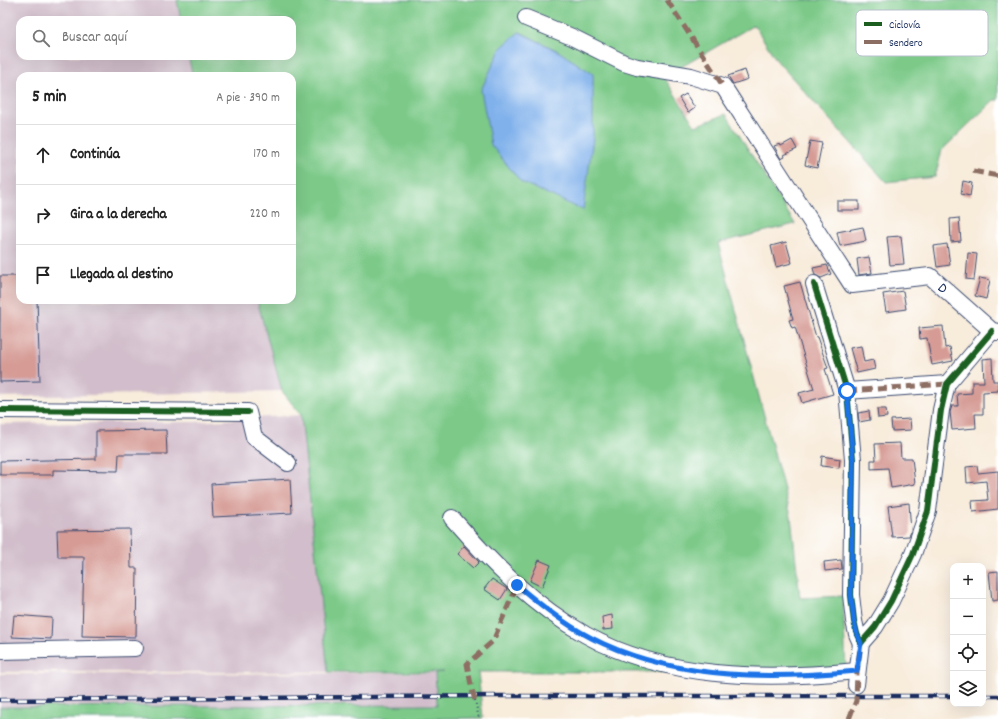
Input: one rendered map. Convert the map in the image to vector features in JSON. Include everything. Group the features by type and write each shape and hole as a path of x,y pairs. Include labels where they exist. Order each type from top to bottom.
{"street":[{"name":"D","path":"526,18 572,37 624,63 637,67 691,76 723,86 852,285 930,276 995,332"},
{"path":"452,518 500,569 543,607 586,635 619,651 657,662 693,670 726,674 857,678 861,643 854,621 851,595 853,460 847,391 814,284"},
{"path":"861,643 875,627 892,601 913,554 928,511 941,410 947,384 995,332"},
{"path":"847,391 947,384"},
{"path":"0,410 248,412 254,437 288,463"},
{"path":"0,651 135,648"}],"path":[{"path":"475,700 479,719"}],"shaded area":[{"path":"0,0 177,0 180,16 16,16 16,60 189,60 192,72 16,72 16,304 258,304 282,391 0,397"},
{"path":"301,415 328,672 0,672 0,424 195,422"},
{"path":"435,673 437,705 0,707 0,674"}],"green space":[{"path":"177,0 998,0 998,100 994,100 942,150 935,177 886,182 777,61 754,25 664,77 695,126 726,114 795,224 718,243 791,516 800,598 843,596 846,672 478,672 483,718 0,719 0,707 437,705 435,673 444,672 328,672 301,415 282,391 258,304 296,304 296,72 192,72 189,60 296,60 296,16 180,16","holes":["520,32 558,51 592,74"]}],"water":[{"path":"519,32 558,51 593,74 593,138 583,210 521,182 491,145 481,90 501,48"}],"building":[{"path":"745,70 748,79 733,84 728,76"},
{"path":"686,94 695,108 688,113 679,98"},
{"path":"792,140 797,149 784,155 785,157 781,159 774,146 780,144 781,146"},
{"path":"810,141 822,143 817,168 805,165"},
{"path":"963,181 972,183 970,196 961,194"},
{"path":"837,201 859,201 859,210 837,210"},
{"path":"959,218 961,241 951,242 950,219"},
{"path":"863,227 866,241 840,246 837,232"},
{"path":"901,236 904,264 890,265 887,237"},
{"path":"786,242 792,263 776,267 771,246"},
{"path":"947,244 950,265 937,267 934,246"},
{"path":"968,253 977,254 974,280 966,279"},
{"path":"869,257 872,273 859,275 857,259"},
{"path":"827,265 831,274 821,278 815,275 813,268"},
{"path":"0,276 16,276 16,304 37,304 40,381 0,382"},
{"path":"980,278 990,280 986,299 975,296"},
{"path":"800,282 816,337 828,368 825,369 833,394 802,403 799,393 814,389 795,327 792,328 789,320 793,319 784,286"},
{"path":"903,291 906,309 886,312 883,294"},
{"path":"943,326 945,348 950,347 953,361 932,365 927,338 920,339 919,328"},
{"path":"861,346 864,362 873,360 875,369 857,373 850,348"},
{"path":"992,358 993,381 998,381 998,391 983,392 983,414 975,414 976,428 952,430 950,412 952,406 958,406 957,394 972,393 972,382 984,382 983,359"},
{"path":"877,409 886,409 887,417 878,418"},
{"path":"869,411 870,420 859,422 858,413"},
{"path":"910,419 911,430 892,431 891,420"},
{"path":"166,430 167,454 119,454 118,471 53,470 53,475 0,475 0,461 96,459 96,431"},
{"path":"900,443 901,458 912,458 915,484 891,488 888,468 871,469 871,460 876,460 875,444"},
{"path":"822,456 840,459 839,468 821,466"},
{"path":"977,466 978,473 998,471 998,509 973,512 972,501 988,500 986,481 967,483 966,467"},
{"path":"290,479 292,513 213,517 211,484"},
{"path":"909,503 911,532 909,536 892,537 888,506"},
{"path":"130,529 131,568 137,568 136,637 82,636 84,557 58,557 57,530"},
{"path":"464,546 479,562 473,568 457,554"},
{"path":"539,560 551,565 542,587 530,581"},
{"path":"841,560 842,569 825,571 824,562"},
{"path":"998,571 998,600 992,601 989,572"},
{"path":"492,579 507,589 500,600 484,589"},
{"path":"14,615 52,618 51,639 12,637"},
{"path":"612,615 613,629 603,630 602,617"}],"railway":[{"path":"0,700 495,696 950,696"},
{"path":"986,696 998,696"}],"marked path":[{"path":"667,0 723,86"},
{"path":"973,171 998,176"},
{"path":"847,391 947,384"},
{"path":"475,700 467,664 493,641 517,585"},
{"path":"849,719 856,701 857,671 861,643"}],"cycle path":[{"path":"814,284 847,391 853,460 851,595 854,621 861,643 875,627 891,601 913,554 928,511 941,410 947,384 992,331"},
{"path":"0,410 248,412"}],"route":[{"path":"517,585 552,614 586,635 619,651 652,661 693,670 748,676 802,676 857,671 861,643 854,621 851,595 853,460 847,391"}]}
